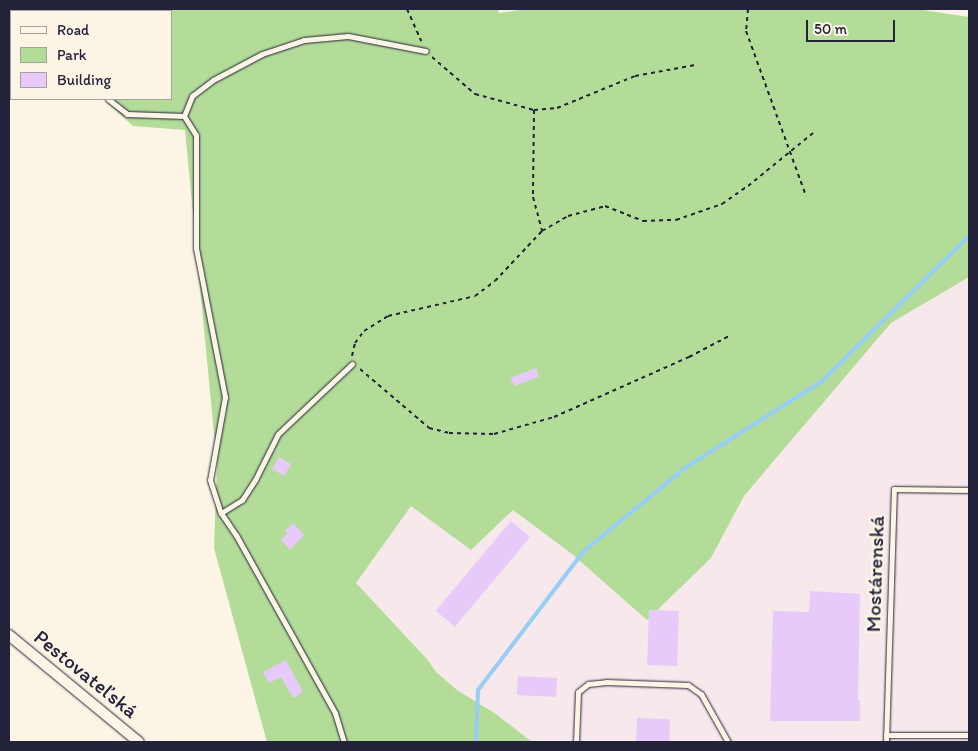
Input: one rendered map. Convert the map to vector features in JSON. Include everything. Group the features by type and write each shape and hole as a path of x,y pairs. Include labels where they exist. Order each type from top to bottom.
{"street":[{"name":"Pestovateľská","path":"9,635 139,742"}],"lane":[{"path":"184,116 192,96 213,80 262,54 304,40 348,36 426,51"},
{"path":"109,100 127,114 184,116"},
{"path":"184,116 196,135 196,248 224,397 210,471 212,488 221,513 236,534 335,713 344,742"},
{"path":"221,513 242,500 255,480 278,434 352,364"},
{"name":"Mostárenská","path":"886,734 894,489 969,490"},
{"path":"576,742 578,692 588,684 606,682 688,685 701,694 728,742"},
{"path":"886,742 886,734 969,735"}],"path":[{"path":"408,9 426,51 475,94 534,110 557,108 635,76 695,65"},
{"path":"748,9 746,31 806,196"},
{"path":"534,110 532,197 542,231"},
{"path":"729,336 689,357 554,416 494,434 449,433 429,428 414,417 371,377 352,364 355,343 364,331 374,324 396,314 475,296 495,281 542,231 568,216 605,206 643,221 676,220 722,204 813,133"}],"shaded area":[{"path":"969,277 969,742 532,742 496,714 457,690 436,672 427,659 356,583 411,505 471,550 513,510 572,554 711,558 744,496 891,323"}],"green space":[{"path":"498,9 499,13 527,9 917,9 969,17 969,277 891,323 744,496 711,558 647,620 572,554 513,510 471,550 411,506 356,583 427,659 436,672 457,690 496,714 532,742 267,742 214,548 217,465 185,130 133,126 104,100 172,100 172,10 25,10"}],"building":[{"path":"536,368 539,376 514,386 511,378"},
{"path":"279,457 291,464 284,476 272,469"},
{"path":"511,521 530,537 455,627 436,611"},
{"path":"293,523 304,535 290,550 281,540 287,534 285,531"},
{"path":"810,591 860,594 858,700 860,700 860,721 770,721 773,611 809,612"},
{"path":"649,610 679,611 677,666 647,665"},
{"path":"286,660 303,692 293,698 281,677 269,683 263,672"},
{"path":"518,676 557,678 556,697 517,695"},
{"path":"637,718 670,719 669,742 636,742"}],"waterway":[{"path":"476,742 478,690 584,551 685,468 822,381 969,236"}]}
